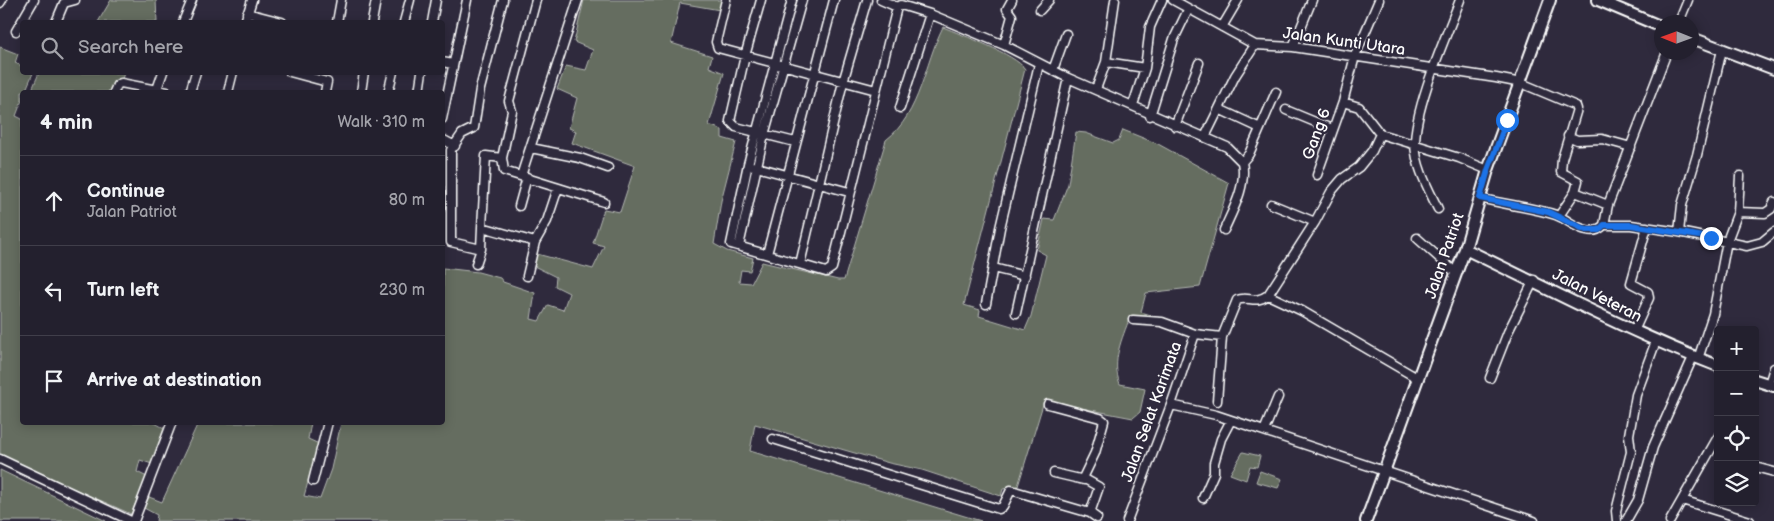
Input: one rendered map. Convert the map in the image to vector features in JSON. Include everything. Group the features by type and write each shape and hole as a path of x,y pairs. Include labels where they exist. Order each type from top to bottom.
{"street":[{"path":"22,20 34,0"},
{"path":"57,20 64,3 75,0"},
{"path":"183,20 192,0"},
{"path":"246,20 252,0"},
{"path":"337,20 340,0"},
{"path":"372,20 376,0"},
{"path":"405,20 410,0"},
{"path":"432,20 436,0"},
{"path":"445,105 467,0"},
{"path":"480,249 451,242 450,153 462,134 474,128 480,89 502,0"},
{"path":"536,0 509,101 512,111 502,158 504,171 604,202"},
{"path":"519,206 531,148 578,0"},
{"path":"726,0 716,45 720,50 876,90"},
{"path":"761,0 730,119 733,126 795,142"},
{"path":"792,0 779,64 752,166 739,246 826,272 831,270 897,7"},
{"path":"779,64 802,0"},
{"path":"767,254 786,176 834,0"},
{"path":"800,264 843,82 867,0"},
{"path":"881,0 897,7 901,5 930,14 1004,45 1068,78 1133,105 1150,116 1227,147 1242,162"},
{"path":"1004,45 1012,16 1007,9 1012,0"},
{"path":"1040,10 1049,0"},
{"path":"1096,89 1106,62 1115,0"},
{"path":"1133,105 1145,68 1150,27 1162,0"},
{"name":"Jalan Kunti Utara","path":"1174,0 1188,10 1254,45 1293,47 1521,83 1576,106 1568,136"},
{"path":"1222,27 1238,0"},
{"path":"1293,47 1312,0"},
{"name":"Gang 6","path":"1317,174 1343,102 1355,56 1379,0"},
{"path":"1438,209 1419,166 1415,143 1434,69 1460,0"},
{"name":"Jalan Patriot","path":"1366,521 1455,272 1465,249 1488,170 1550,0"},
{"path":"1598,0 1654,24"},
{"path":"1682,15 1688,0"},
{"path":"1150,116 1174,39 1188,10"},
{"path":"248,13 274,20"},
{"path":"900,108 930,14"},
{"path":"16,31 20,24"},
{"path":"1054,70 1066,34"},
{"path":"1699,41 1774,69"},
{"path":"1205,137 1235,76 1254,45"},
{"path":"1679,232 1682,206 1697,155 1722,50"},
{"path":"1480,198 1536,209 1559,216 1586,230 1599,230 1604,225 1608,205 1664,60"},
{"path":"445,62 454,64"},
{"path":"1106,62 1145,68"},
{"path":"1175,126 1200,63"},
{"path":"986,304 1000,228 1039,64"},
{"path":"156,90 162,75"},
{"path":"191,90 195,75"},
{"path":"228,90 232,75"},
{"path":"301,75 327,82"},
{"path":"325,90 328,75"},
{"path":"361,90 364,75"},
{"path":"389,89 392,75"},
{"path":"419,90 422,75"},
{"path":"1016,313 1026,276 1068,78"},
{"path":"115,90 117,85 121,83 152,90"},
{"path":"1224,230 1235,206 1242,179 1242,162 1249,154 1276,92"},
{"name":"Gang 6","path":"1343,102 1359,107 1380,134"},
{"path":"1219,110 1260,128"},
{"path":"1286,110 1332,129"},
{"path":"1217,400 1222,337 1237,300 1242,298 1257,301 1268,295 1315,222 1331,192 1342,179 1359,168 1372,151 1380,134 1415,143 1488,170"},
{"path":"1559,216 1575,192 1578,181 1562,173 1560,169 1568,136 1577,140 1602,139 1631,147"},
{"path":"445,141 455,146"},
{"path":"531,148 580,158 608,168"},
{"path":"476,264 480,249 486,156 502,158"},
{"path":"752,166 850,192"},
{"path":"1626,521 1638,500 1653,448 1695,358 1713,314 1727,241 1738,212 1740,176"},
{"path":"527,276 535,242 547,221 558,188"},
{"path":"1575,192 1608,205"},
{"path":"1738,212 1765,213 1771,209 1774,202"},
{"path":"1271,204 1315,222"},
{"path":"1604,225 1647,227 1746,246 1757,244 1774,232"},
{"path":"482,227 535,242"},
{"path":"1634,331 1649,298 1648,292 1631,283 1647,227"},
{"path":"1417,238 1455,272"},
{"name":"Jalan Veteran","path":"1465,249 1534,280 1582,307 1656,341 1714,365"},
{"path":"994,268 1026,276"},
{"path":"1490,378 1508,332 1534,280"},
{"path":"1268,295 1302,310 1417,378"},
{"path":"1133,320 1162,322 1195,334"},
{"name":"Jalan Selat Karimata","path":"1127,521 1171,405 1195,334 1222,337"},
{"path":"1617,521 1616,511 1631,452 1629,435 1636,395 1656,341"},
{"path":"1759,381 1772,385 1774,368"},
{"path":"1264,431 1278,397"},
{"path":"1048,404 1100,418 1104,421 1095,453 1084,474 1084,480"},
{"path":"1171,405 1231,420 1534,521"},
{"path":"1203,498 1214,473 1214,463 1221,439 1231,420"},
{"path":"0,459 132,521 171,425"},
{"path":"313,481 327,425"},
{"path":"773,439 999,509 1003,506 1011,490 1090,513 1098,520"},
{"path":"1670,521 1714,454"},
{"path":"1759,468 1774,472"},
{"path":"1054,473 1084,480 1098,486 1099,489 1090,513"},
{"path":"1682,500 1750,521"}],"shaded area":[{"path":"111,0 156,0 157,20 99,20"},
{"path":"584,0 723,0 720,10 680,3 671,43 712,56 709,67 724,73 709,125 722,130 722,138 736,142 721,201 714,244 727,251 753,258 750,271 741,270 739,282 751,283 762,262 844,280 886,140 898,129 907,116 943,27 1000,51 1011,57 1025,69 964,305 980,310 979,316 1025,330 1031,316 1046,255 1037,250 1044,219 1054,220 1068,184 1076,132 1086,133 1113,143 1119,140 1123,130 1158,144 1229,183 1200,287 1146,293 1141,312 1151,315 1150,319 1130,317 1121,342 1117,367 1120,384 1145,389 1140,412 1133,418 1044,401 1018,486 1003,489 1001,496 922,470 889,463 755,424 750,451 981,521 156,521 157,515 144,508 149,497 162,502 197,425 311,425 308,439 319,444 304,496 320,499 331,469 341,425 445,425 445,268 478,272 500,278 503,282 535,293 531,319 539,321 548,305 563,310 569,293 555,286 556,277 534,266 537,254 593,269 604,246 593,243 604,209 620,212 635,166 572,143 576,131 569,128 577,98 557,89 566,66 586,70 593,50 574,42"},
{"path":"0,47 18,54 15,63 20,65 20,75 32,75 26,90 20,90 20,105 16,116 20,118 20,425 158,425 164,428 152,464 140,460 137,472 147,477 131,514 0,456"},
{"path":"38,75 123,75 122,79 114,82 110,90 32,90"},
{"path":"1243,452 1260,456 1257,467 1250,466 1246,480 1230,474"},
{"path":"0,470 106,521 0,521"},
{"path":"1260,471 1282,479 1278,488 1256,482"}],"route":[{"path":"1507,120 1488,170 1480,198 1548,212 1586,230 1599,230 1604,225 1631,225 1711,238"}]}
